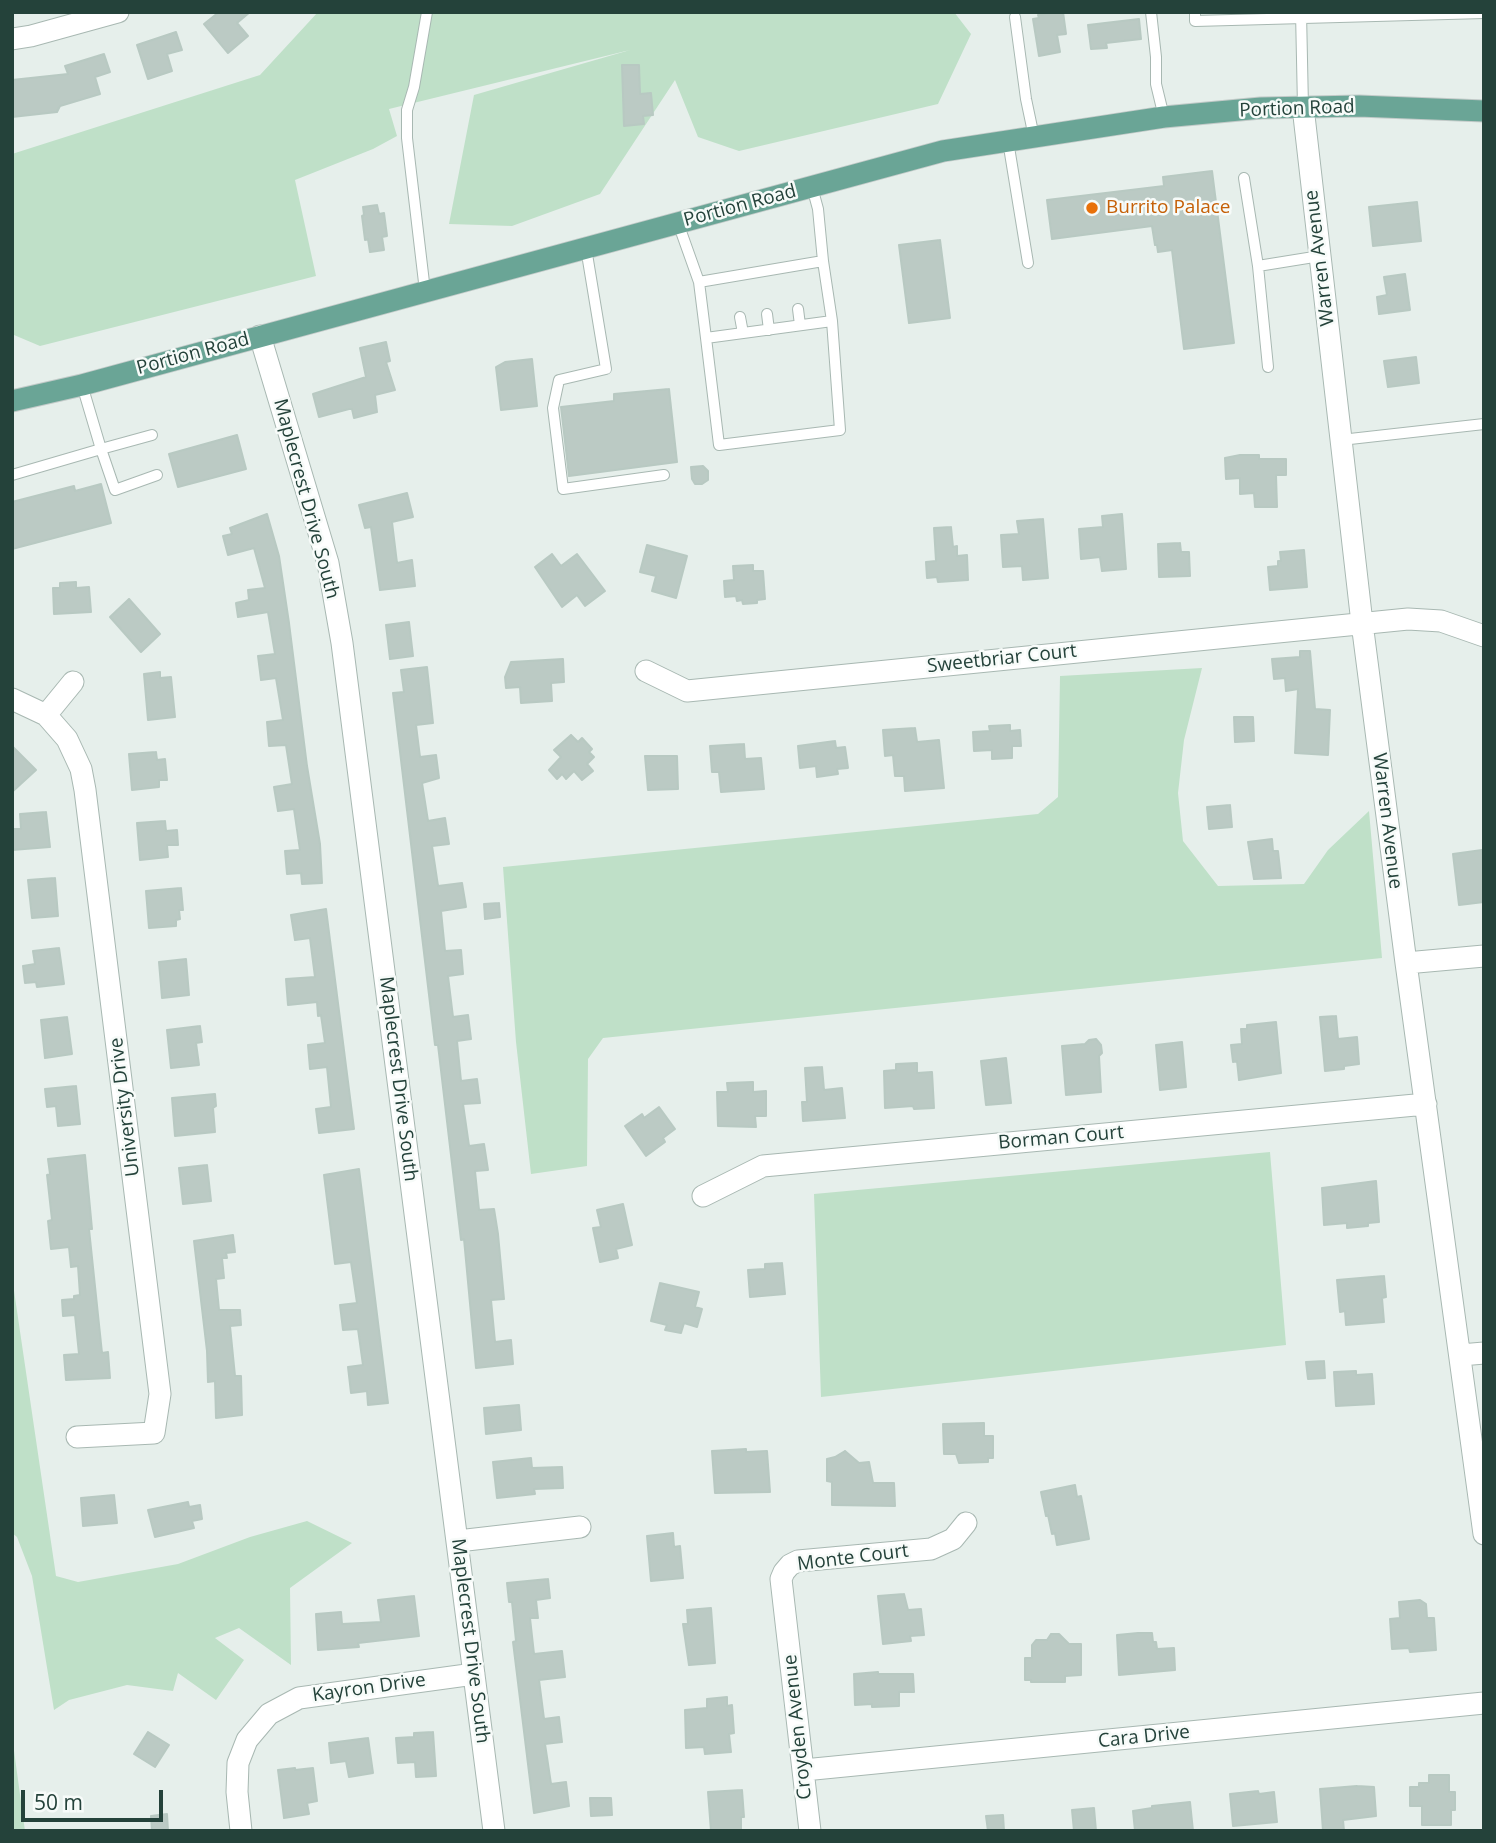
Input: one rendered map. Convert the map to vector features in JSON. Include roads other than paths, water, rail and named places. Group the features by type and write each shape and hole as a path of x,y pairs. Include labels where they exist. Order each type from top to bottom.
{"main road":[{"name":"Portion Road","path":"12,401 82,385 943,151 1164,117 1261,108 1359,106 1484,111"}],"street":[{"path":"12,39 118,12"},
{"name":"Warren Avenue","path":"1303,107 1362,623 1484,1534"},
{"name":"Maplecrest Drive South","path":"260,336 328,563 342,643 494,1831"},
{"name":"Sweetbriar Court","path":"646,671 687,691 1408,619 1441,621 1484,636"},
{"path":"46,715 73,682"},
{"name":"University Drive","path":"12,699 46,715 67,739 81,769 160,1394 154,1433 77,1437"},
{"path":"1406,963 1484,956"},
{"name":"Borman Court","path":"703,1196 763,1166 1426,1104"},
{"path":"1461,1355 1484,1353"},
{"name":"Monte Court","path":"787,1622 781,1579 790,1565 798,1561 931,1549 953,1539 966,1523"},
{"path":"458,1541 580,1527"},
{"name":"Croyden Avenue","path":"787,1622 810,1831"},
{"name":"Kayron Drive","path":"241,1831 237,1792 238,1763 247,1741 269,1714 299,1698 474,1674"},
{"name":"Cara Drive","path":"804,1770 1484,1703"}],"lane":[{"path":"425,291 407,138 407,110 414,87 427,12"},
{"path":"1151,12 1156,84 1164,117"},
{"path":"1195,12 1195,21 1301,15 1484,13"},
{"path":"1301,15 1303,107"},
{"path":"1015,17 1034,137"},
{"path":"1008,141 1028,263"},
{"path":"1244,178 1258,266 1268,367"},
{"path":"678,223 699,282 719,446 840,430 832,321 818,209 812,187"},
{"path":"586,248 606,369 559,380 553,408 563,489 664,475"},
{"path":"1258,266 1320,256"},
{"path":"699,282 734,281 793,272 823,261"},
{"path":"798,309 800,325"},
{"path":"767,314 769,330"},
{"path":"740,317 743,333"},
{"path":"706,338 832,321"},
{"path":"82,385 115,490 157,475"},
{"path":"1341,440 1484,424"},
{"path":"12,475 152,435"}],"place":[{"name":"Burrito Palace","path":"1092,208"}]}
